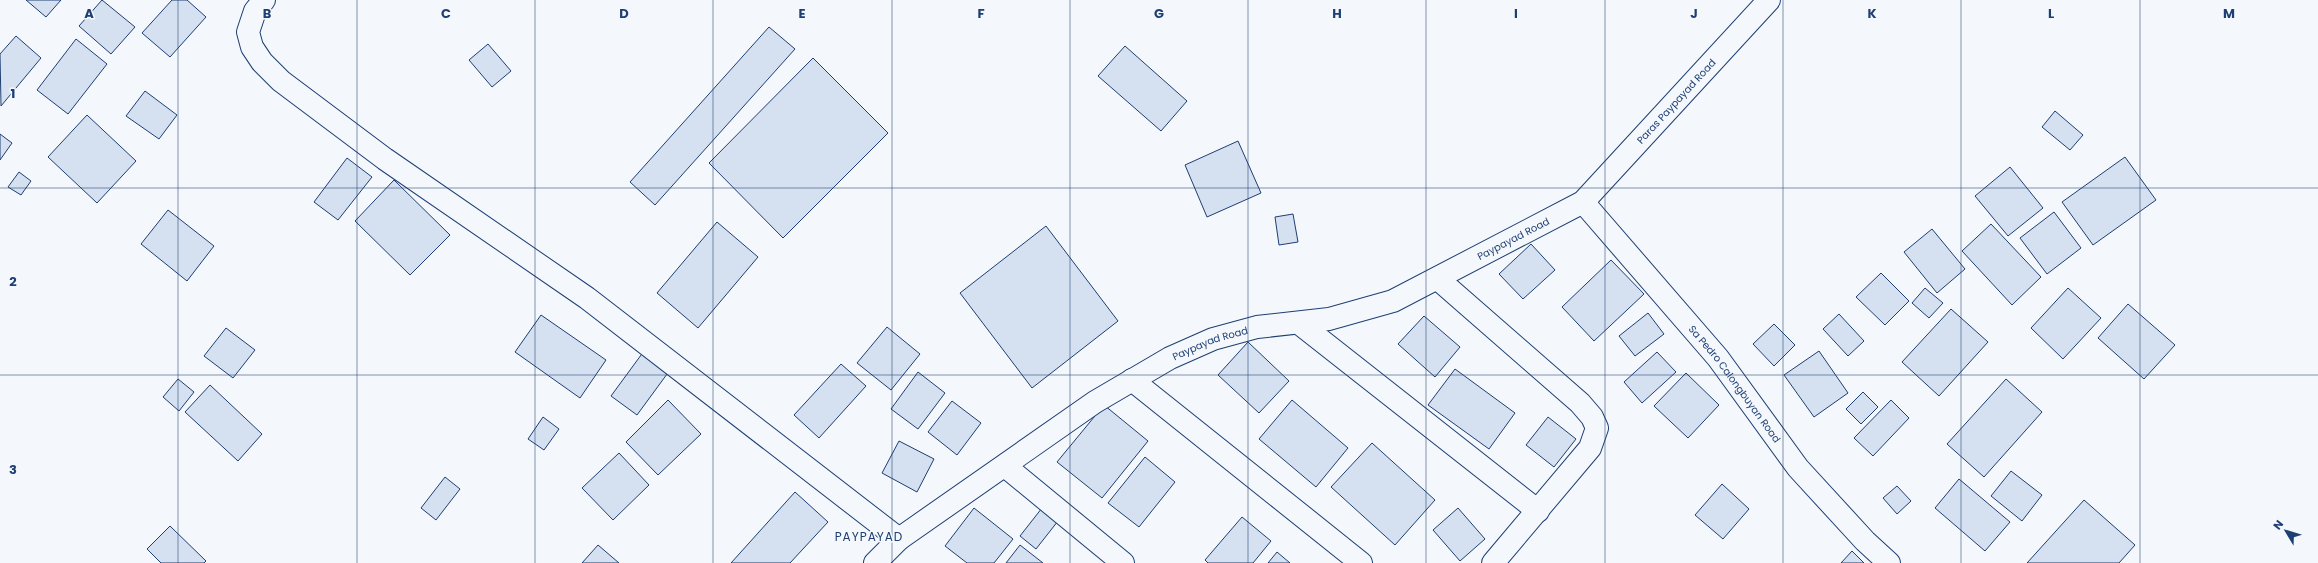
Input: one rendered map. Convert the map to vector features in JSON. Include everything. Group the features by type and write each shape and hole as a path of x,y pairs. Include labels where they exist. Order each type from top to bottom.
{"street":[{"path":"264,0 255,11 248,32 252,47 262,62 282,81 385,159 588,298 899,539"},
{"name":"Paras Paypayad Road","path":"1583,202 1768,0"},
{"name":"Paypayad Road","path":"882,561 899,539 1095,402 1170,358 1213,339 1257,327 1329,319 1366,310 1394,301 1583,202"},
{"name":"Sa Pedro Calongbuyan Road","path":"1583,202 1718,358 1798,468 1860,536 1889,563"},
{"path":"1438,279 1580,403 1592,417 1597,428 1590,448 1494,563"},
{"path":"1299,323 1538,511"},
{"path":"1132,380 1361,563"},
{"path":"1005,466 1123,563"}],"building":[{"path":"26,0 61,0 46,17"},
{"path":"102,0 135,27 111,54 79,26"},
{"path":"172,0 187,0 206,17 170,57 142,33"},
{"path":"769,27 795,49 655,205 630,182"},
{"path":"16,36 41,58 1,106 0,54"},
{"path":"76,39 107,64 68,114 37,90"},
{"path":"488,44 511,71 492,87 469,60"},
{"path":"1125,46 1187,101 1161,131 1098,76"},
{"path":"813,58 888,133 783,238 709,163"},
{"path":"145,91 177,115 159,139 126,116"},
{"path":"2055,111 2083,135 2070,150 2042,127"},
{"path":"87,115 136,161 97,203 48,157"},
{"path":"0,134 12,143 0,160"},
{"path":"1238,141 1261,193 1207,217 1185,165"},
{"path":"2125,157 2156,200 2093,245 2062,202"},
{"path":"347,158 372,177 338,220 314,202"},
{"path":"2010,167 2043,208 2008,236 1975,196"},
{"path":"19,172 31,181 21,195 8,187"},
{"path":"394,180 450,235 410,275 355,221"},
{"path":"168,210 214,246 187,281 141,244"},
{"path":"2054,212 2081,248 2047,274 2020,238"},
{"path":"1293,214 1298,242 1279,245 1275,217"},
{"path":"717,222 758,257 698,328 657,293"},
{"path":"1991,224 2041,277 2012,305 1962,251"},
{"path":"1046,226 1118,321 1032,388 960,293"},
{"path":"1932,229 1965,269 1937,293 1904,252"},
{"path":"1531,244 1555,270 1523,299 1499,274"},
{"path":"1611,260 1644,294 1594,341 1562,307"},
{"path":"1881,273 1909,301 1885,325 1856,297"},
{"path":"1925,288 1943,303 1929,318 1912,303"},
{"path":"2068,288 2101,318 2063,359 2031,328"},
{"path":"2128,304 2175,345 2144,379 2098,338"},
{"path":"1951,309 1988,342 1939,396 1902,362"},
{"path":"1648,313 1664,334 1635,356 1619,336"},
{"path":"1839,314 1864,341 1848,356 1823,329"},
{"path":"541,315 606,360 580,398 515,352"},
{"path":"1424,316 1460,347 1435,377 1398,344"},
{"path":"1774,324 1795,345 1774,366 1753,344"},
{"path":"887,327 920,354 891,390 857,363"},
{"path":"226,328 255,350 233,378 204,356"},
{"path":"1248,342 1289,381 1259,413 1218,375"},
{"path":"644,351 670,370 637,415 611,396"},
{"path":"1819,351 1848,393 1814,417 1784,375"},
{"path":"1657,352 1676,372 1642,403 1624,382"},
{"path":"841,364 866,386 819,438 794,415"},
{"path":"1455,369 1515,413 1489,449 1428,405"},
{"path":"918,372 945,393 918,429 891,409"},
{"path":"1686,373 1719,405 1688,438 1654,406"},
{"path":"178,379 194,392 179,411 163,397"},
{"path":"2006,379 2042,412 1984,477 1947,444"},
{"path":"210,385 262,434 238,461 185,412"},
{"path":"1863,392 1878,407 1861,424 1846,409"},
{"path":"668,400 701,434 658,475 626,442"},
{"path":"1292,400 1348,448 1316,487 1259,439"},
{"path":"1891,400 1909,418 1873,456 1854,438"},
{"path":"952,401 981,423 957,455 928,432"},
{"path":"1104,405 1148,441 1102,498 1057,462"},
{"path":"543,417 559,429 544,450 528,439"},
{"path":"1548,417 1576,439 1554,467 1526,445"},
{"path":"899,441 934,459 917,492 882,473"},
{"path":"1372,443 1435,500 1395,545 1331,487"},
{"path":"619,453 649,485 613,520 582,488"},
{"path":"1145,457 1175,482 1139,527 1108,503"},
{"path":"2011,471 2042,495 2022,521 1991,496"},
{"path":"445,477 460,489 436,520 421,508"},
{"path":"1959,479 2010,522 1985,551 1935,508"},
{"path":"1722,484 1749,509 1723,539 1695,515"},
{"path":"1897,486 1911,501 1897,514 1883,498"},
{"path":"795,492 828,522 790,563 731,563"},
{"path":"2084,500 2135,545 2119,563 2027,563"},
{"path":"974,508 1013,539 994,563 967,563 945,546"},
{"path":"1042,508 1058,521 1036,549 1020,536"},
{"path":"1458,508 1485,539 1460,561 1433,530"},
{"path":"1242,517 1271,541 1253,563 1208,563 1205,560"},
{"path":"170,526 206,561 204,563 161,563 147,549"},
{"path":"598,545 619,563 582,563"},
{"path":"1020,545 1043,563 1006,563"},
{"path":"1852,551 1864,563 1841,563"},
{"path":"1277,552 1290,563 1268,563"}],"district":[{"name":"PAYPAYAD","path":"869,537"}]}
